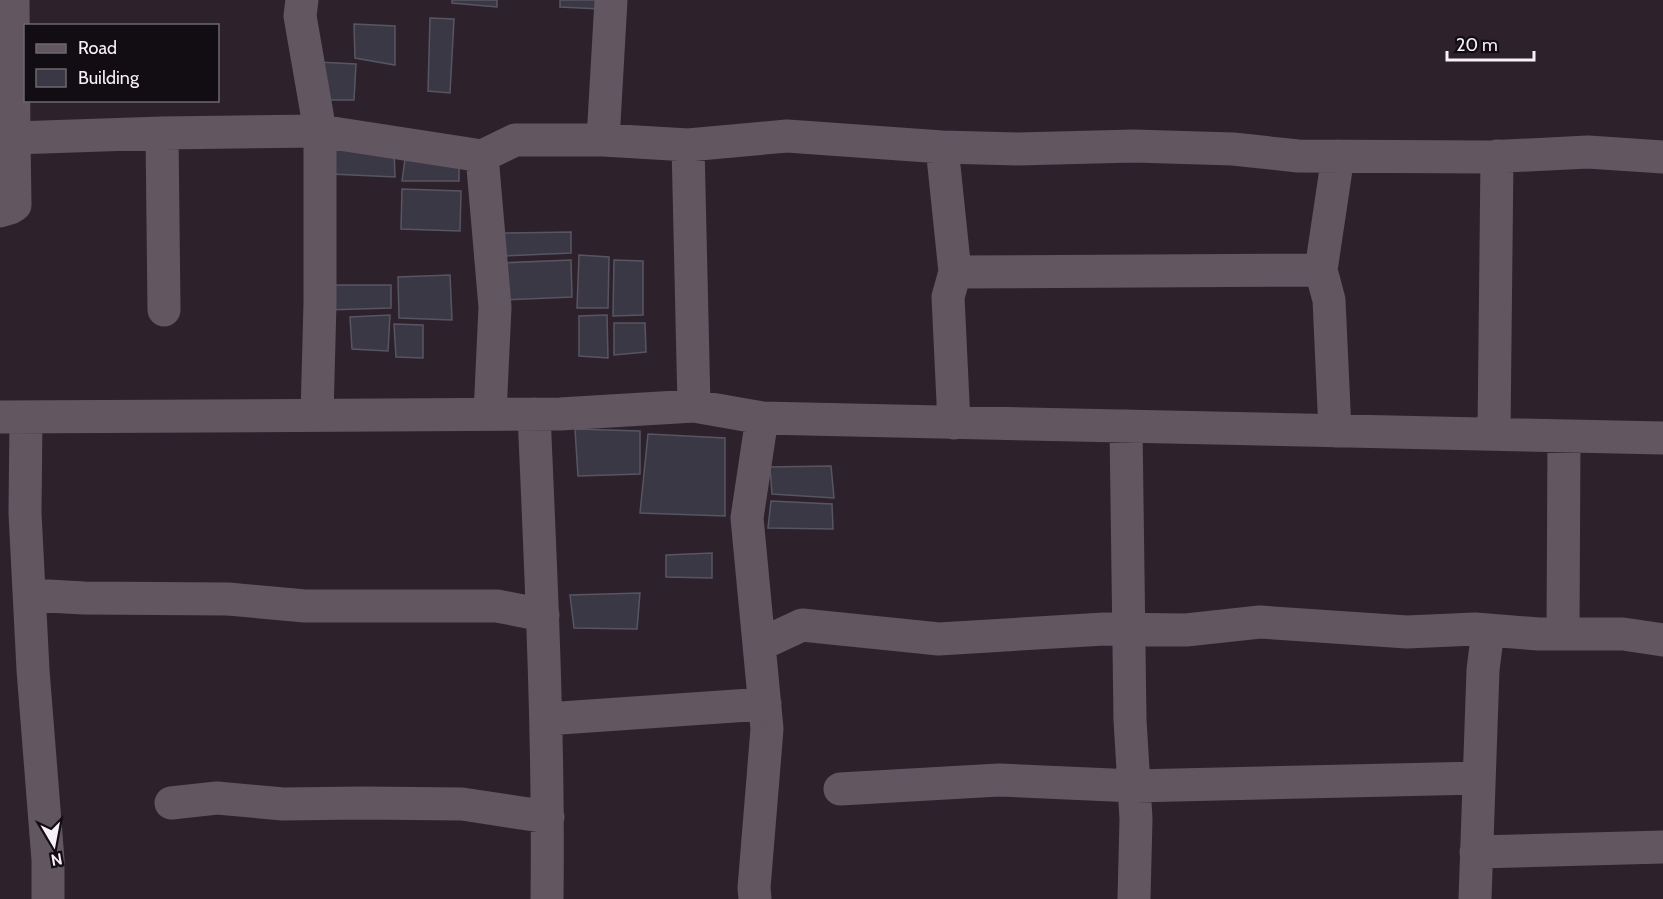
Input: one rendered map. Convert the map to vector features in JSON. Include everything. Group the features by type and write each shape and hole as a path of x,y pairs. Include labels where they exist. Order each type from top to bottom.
{"street":[{"path":"0,211 15,205 13,0"},
{"path":"302,0 300,16 320,131 320,303 316,415"},
{"path":"603,140 611,0"},
{"path":"14,138 320,131 482,156 514,140 603,140 688,145 787,136 942,147 1233,148 1298,156 1497,156 1588,152 1663,157"},
{"path":"162,133 164,310"},
{"path":"688,145 694,406"},
{"path":"942,147 955,272 948,297 954,423"},
{"path":"482,156 495,307 490,414"},
{"path":"1335,431 1329,300 1321,270 1338,156"},
{"path":"1494,434 1497,156"},
{"path":"955,272 1321,270"},
{"path":"48,899 48,860 33,670 25,513 13,417 560,414 694,406 762,418 1663,438"},
{"path":"534,414 546,719 547,899"},
{"path":"755,899 767,729 747,518 762,418"},
{"path":"1126,426 1130,720 1136,819 1134,899"},
{"path":"1563,633 1564,436"},
{"path":"30,595 84,598 228,599 305,606 497,606 543,615"},
{"path":"759,645 802,625 939,639 1029,632 1186,630 1260,622 1407,632 1488,630 1539,634 1623,634 1663,640"},
{"path":"1475,899 1483,670 1488,630"},
{"path":"546,719 765,704"},
{"path":"840,789 999,780 1134,786 1479,778"},
{"path":"171,803 217,798 283,804 462,804 548,817"},
{"path":"1476,852 1663,847"}],"building":[{"path":"452,0 497,0 497,7 452,3"},
{"path":"560,0 600,0 600,9 560,7"},
{"path":"430,18 454,19 450,93 428,91"},
{"path":"354,24 395,26 395,65 355,58"},
{"path":"318,62 356,64 354,100 319,100"},
{"path":"331,144 394,149 395,177 331,174"},
{"path":"406,152 459,157 459,181 402,181"},
{"path":"402,189 461,191 460,231 401,229"},
{"path":"571,232 571,253 502,256 502,233"},
{"path":"579,255 609,257 608,308 577,308"},
{"path":"571,260 572,297 505,300 499,263"},
{"path":"614,260 643,261 643,315 613,316"},
{"path":"450,275 452,320 399,318 398,277"},
{"path":"325,285 391,285 391,308 326,310"},
{"path":"390,315 388,351 352,349 350,317"},
{"path":"607,315 608,358 579,356 579,316"},
{"path":"614,323 645,323 646,352 614,355"},
{"path":"394,324 423,325 423,358 396,357"},
{"path":"575,429 640,431 640,474 578,476"},
{"path":"648,434 725,438 725,516 640,513"},
{"path":"831,466 834,498 772,494 770,467"},
{"path":"771,501 832,504 833,529 768,528"},
{"path":"712,553 712,578 666,577 666,555"},
{"path":"640,593 637,629 574,628 570,595"}]}
